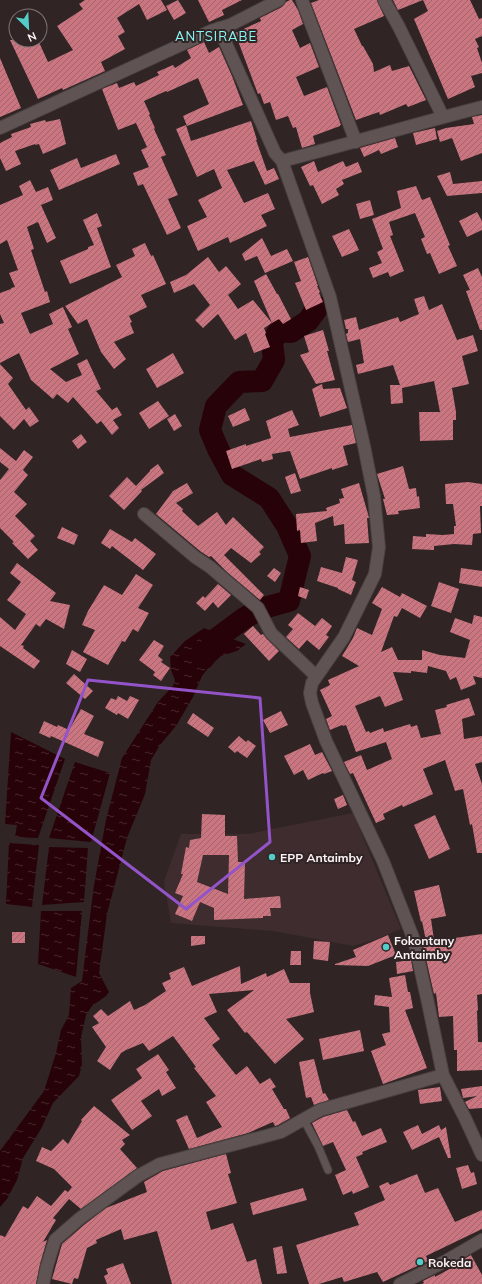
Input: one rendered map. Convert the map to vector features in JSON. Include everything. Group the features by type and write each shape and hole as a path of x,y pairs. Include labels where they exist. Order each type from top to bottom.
{"street":[{"path":"0,128 211,31 230,25 280,0"},
{"path":"302,0 356,142"},
{"path":"384,0 443,117"},
{"path":"219,28 275,153 282,161 328,294 364,446 374,496 378,547 374,574 344,637 312,684 310,693 312,703 326,740 383,861 414,940 442,1074 482,1155"},
{"path":"282,161 482,107"},
{"path":"144,514 195,557 210,567 259,610 271,633 316,676"},
{"path":"43,1284 55,1240 79,1219 138,1176 160,1164 281,1132 320,1110 442,1074"},
{"path":"400,1284 444,1262 482,1240"}],"lane":[{"path":"304,1120 318,1146 328,1170"}],"highlighted area":[{"path":"88,680 260,698 270,842 186,909 41,798"}],"shaded area":[{"name":"EPP Antaimby","path":"353,813 401,929 374,940 353,946 273,931 171,923 164,881 181,834 248,834"}],"water":[{"path":"204,628 246,644 237,651 221,656 209,667 202,676 193,697 176,726 160,745 151,760 145,794 127,838 107,914 99,973 109,992 92,1006 86,1015 81,1037 82,1065 79,1076 53,1103 41,1129 23,1158 17,1180 7,1199 0,1207 0,1151 44,1091 56,1053 61,1030 69,1015 71,988 82,981 94,885 106,820 122,758 158,702 173,686 175,680 171,670 170,657 185,641"},
{"path":"11,732 65,759 38,838 15,837 17,825 5,824"},
{"path":"75,762 110,773 91,842 49,838"},
{"path":"9,843 39,845 32,907 6,904"},
{"path":"49,847 88,848 84,902 42,905"},
{"path":"41,911 82,911 76,977 38,964"}],"building":[{"path":"85,0 161,0 167,10 147,20 139,4 117,18 125,32 118,36 125,49 101,62 105,71 63,90 62,88 38,99 14,48 42,48 48,62 73,50 57,26 83,9 79,4"},
{"path":"178,0 186,13 174,20 166,6"},
{"path":"198,0 242,0 222,10 224,15 209,22"},
{"path":"292,0 298,10 303,24 292,30 300,48 310,43 319,67 296,77 304,96 327,87 341,125 313,136 315,144 302,148 296,127 293,128 288,116 276,120 270,102 264,104 260,93 258,94 235,33 261,21 260,18 282,7"},
{"path":"319,0 377,0 384,16 354,29 373,64 374,72 390,65 392,71 409,66 426,100 408,107 406,104 380,115 379,112 356,120 311,3"},
{"path":"393,0 423,0 398,10"},
{"path":"423,0 470,0 479,19 482,18 482,36 475,39 479,47 477,48 482,63 482,73 471,76 475,87 448,99 414,19 428,11"},
{"path":"204,42 209,53 219,47 243,105 187,126 183,116 209,104 198,78 144,101 155,128 154,129 166,155 161,157 178,195 168,199 181,228 167,235 143,184 138,186 133,173 149,167 141,150 147,147 136,123 118,130 102,89 117,83 119,88 134,82 136,86 159,75 157,72 173,65 175,68 191,58 187,50"},
{"path":"0,58 21,108 0,117"},
{"path":"482,115 482,153 461,161 452,138 440,142 437,131 446,128 474,124 472,117"},
{"path":"60,119 66,144 43,154 39,144 15,151 21,164 6,171 0,158 0,143 12,137 11,134 31,127 30,124 45,120 46,122"},
{"path":"251,121 267,171 274,168 279,179 265,185 254,161 227,170 244,203 268,193 275,209 261,215 267,226 230,243 228,237 198,251 187,226 207,217 198,200 222,188 214,169 197,177 176,129 186,125 191,141"},
{"path":"435,128 437,139 416,145 413,133"},
{"path":"395,138 398,147 381,154 379,150 364,157 360,148"},
{"path":"116,154 120,164 59,190 50,170 77,158 81,168"},
{"path":"314,161 318,172 343,161 346,167 358,162 362,172 342,180 344,184 336,189 339,195 322,204 313,185 310,186 301,167"},
{"path":"450,172 453,184 482,181 482,193 447,196 437,176"},
{"path":"30,180 36,192 48,187 53,200 41,205 56,238 47,243 38,222 27,227 34,249 31,250 45,292 47,291 50,302 21,313 30,334 53,324 49,314 63,307 72,327 68,329 79,354 50,369 66,382 82,375 77,364 87,359 101,389 96,391 112,410 117,407 122,415 113,420 119,428 112,435 101,421 97,424 73,397 68,403 57,394 53,399 31,380 19,353 0,363 0,324 4,323 0,314 0,293 15,287 9,273 18,270 7,240 0,244 0,205 23,195 19,186"},
{"path":"416,186 422,200 430,197 457,266 439,274 430,253 427,254 421,239 425,237 415,213 389,222 393,235 390,236 404,271 390,277 388,272 373,278 369,268 382,263 377,252 383,249 372,219 401,208 397,191"},
{"path":"370,200 374,215 360,219 356,204"},
{"path":"477,212 482,221 482,230 467,237 459,221"},
{"path":"97,213 102,226 97,228 111,267 70,284 60,261 94,245 83,220"},
{"path":"349,229 359,250 342,257 332,236"},
{"path":"262,238 271,256 287,249 293,261 265,273 257,256 245,261 242,254"},
{"path":"145,243 151,256 153,255 166,284 141,295 147,307 129,316 134,333 114,342 126,359 114,369 101,352 87,319 78,324 65,306 122,277 116,265 135,256 132,249"},
{"path":"208,257 219,272 226,266 241,284 228,295 238,309 253,300 272,323 264,328 270,347 254,353 246,333 235,340 218,314 203,328 195,320 210,305 194,284 174,293 170,282 186,275"},
{"path":"308,257 323,302 306,310 295,283 301,281 294,262"},
{"path":"478,268 482,277 482,330 480,330 466,291 470,290 463,275"},
{"path":"266,274 291,319 283,324 279,319 272,323 254,281"},
{"path":"424,296 429,310 442,304 457,340 473,335 478,351 462,356 469,384 452,388 456,412 456,420 453,420 453,440 420,441 419,412 440,412 434,381 402,388 403,403 391,404 390,385 400,385 393,365 358,374 356,365 364,363 360,339 348,342 346,334 348,333 348,329 346,329 344,320 356,317 359,330 398,317 400,322 419,314 414,299"},
{"path":"323,330 335,380 316,384 300,355 309,352 304,336"},
{"path":"173,353 184,373 157,388 146,369"},
{"path":"0,364 13,378 8,384 26,410 29,407 39,421 30,427 24,419 14,430 0,416"},
{"path":"322,384 323,389 340,388 347,408 320,417 312,389"},
{"path":"158,401 169,416 149,429 139,413"},
{"path":"245,408 250,420 233,427 228,416"},
{"path":"292,410 299,425 288,429 290,437 352,425 356,443 343,446 348,465 332,470 332,468 300,479 290,451 272,454 273,459 262,462 261,459 232,469 226,451 271,438 266,421"},
{"path":"175,414 182,426 174,431 167,419"},
{"path":"81,434 87,442 78,449 72,441"},
{"path":"0,448 16,461 24,450 33,457 23,470 28,475 14,492 27,504 15,516 35,536 30,541 38,550 28,559 0,528 0,480 9,469 0,462"},
{"path":"158,464 164,473 141,490 142,491 124,510 109,496 127,477 136,486 150,470"},
{"path":"403,466 409,489 416,488 417,497 419,496 420,508 398,511 399,514 387,515 383,499 385,499 377,474"},
{"path":"295,473 301,491 291,494 285,477"},
{"path":"468,482 482,484 482,506 480,506 481,533 473,534 472,545 454,544 434,546 434,550 412,549 413,536 426,537 426,534 454,534 454,526 456,526 453,504 446,504 445,484"},
{"path":"187,483 193,493 176,503 198,526 217,512 226,525 233,517 264,547 259,552 261,554 251,563 231,548 224,555 264,595 260,600 227,572 211,556 209,557 200,551 156,514 173,491"},
{"path":"359,483 369,518 367,518 369,543 345,544 344,524 334,526 333,516 315,523 317,541 301,543 300,530 297,531 296,514 327,511 326,508 340,503 339,499 344,498 341,489"},
{"path":"62,527 78,535 74,545 57,538"},
{"path":"110,529 132,542 135,538 156,554 143,570 112,546 110,549 101,543"},
{"path":"346,557 358,560 352,580 356,582 351,595 338,588 317,581 321,567 342,573"},
{"path":"17,563 56,593 50,601 70,605 64,629 46,619 40,627 36,624 21,645 40,661 34,669 0,646 0,617 15,630 26,614 7,600 21,582 10,573"},
{"path":"274,568 281,573 275,582 267,576"},
{"path":"461,568 482,571 482,587 459,583"},
{"path":"136,574 153,585 138,608 149,613 138,632 133,629 125,642 122,641 108,665 83,652 95,630 82,625 88,611 104,585 122,595"},
{"path":"439,582 459,589 451,613 431,606"},
{"path":"218,584 231,595 218,608 213,602 205,611 196,603 203,596 205,598"},
{"path":"300,587 309,590 306,599 298,596"},
{"path":"382,587 400,597 402,593 427,606 420,618 402,608 397,617 394,616 381,652 392,647 398,660 422,660 422,650 440,655 465,658 470,640 450,632 455,618 472,624 474,615 482,617 482,678 473,676 476,684 461,690 456,677 450,680 446,671 428,666 427,673 411,671 411,673 393,672 403,700 385,707 380,696 355,706 366,732 369,731 370,733 383,728 384,732 410,724 411,727 417,725 421,738 441,734 435,710 469,698 475,715 462,719 464,739 482,736 482,762 475,764 482,784 482,853 477,853 472,824 470,825 463,789 455,791 445,760 423,769 433,794 403,807 402,805 383,814 385,819 376,823 353,773 350,774 344,762 361,755 367,770 392,759 386,742 356,752 346,725 330,730 326,719 332,716 320,690 330,685 328,680 359,666 342,656 357,628 372,635 382,609 372,603"},
{"path":"298,613 315,626 322,618 332,626 326,635 329,637 319,650 307,640 299,649 286,637 293,629 288,625"},
{"path":"253,626 279,651 269,661 244,634"},
{"path":"154,640 164,646 158,656 163,660 161,662 170,668 161,681 153,675 155,672 139,660"},
{"path":"72,650 87,659 80,672 66,664"},
{"path":"74,674 93,691 85,699 66,683"},
{"path":"118,696 127,701 130,696 139,700 128,719 105,708 111,698 116,700"},
{"path":"81,709 94,716 84,734 104,742 98,757 51,736 50,738 39,733 44,721 57,727 58,725 69,730"},
{"path":"281,711 288,725 270,733 263,720"},
{"path":"193,713 214,728 208,737 187,723"},
{"path":"239,736 246,742 248,740 256,746 247,758 237,751 235,753 228,747"},
{"path":"310,744 315,755 322,752 332,771 323,773 308,780 303,770 294,775 284,756"},
{"path":"343,795 347,805 338,809 334,799"},
{"path":"202,814 225,815 225,836 237,836 238,862 245,862 244,899 280,896 281,908 270,908 271,916 263,916 263,918 214,920 214,908 200,902 192,921 175,914 183,896 175,893 183,874 181,874 186,847 189,848 190,840 201,838","holes":["203,855 229,855 228,894 197,882"]},
{"path":"435,815 450,849 429,859 414,825"},
{"path":"439,885 446,916 431,919 434,940 482,934 482,994 477,995 477,1011 478,1042 482,1042 482,1070 457,1071 457,1050 454,1050 453,1016 439,1017 436,993 434,994 422,941 426,941 414,891"},
{"path":"12,932 25,932 25,943 12,943"},
{"path":"388,935 396,955 368,966 335,965 356,957 353,950"},
{"path":"191,936 205,936 205,944 191,946"},
{"path":"314,941 330,942 328,961 313,959"},
{"path":"291,951 301,951 301,965 290,965"},
{"path":"411,960 413,971 397,974 396,962"},
{"path":"240,966 241,984 266,973 267,977 284,969 290,983 310,983 310,993 314,1012 286,1019 304,1039 275,1064 247,1032 245,1033 227,1010 254,990 209,994 217,1012 204,1018 220,1039 212,1045 236,1075 247,1066 260,1084 270,1078 276,1087 272,1089 284,1109 286,1109 290,1118 275,1126 273,1122 248,1133 189,1149 176,1120 187,1115 197,1138 222,1127 206,1102 216,1096 194,1068 196,1067 173,1036 149,1051 143,1043 126,1050 121,1053 110,1070 97,1061 106,1047 92,1027 99,1023 93,1016 101,1009 108,1016 130,1001 134,1010 145,1005 166,991 162,983 171,979 169,973 184,967 192,986"},
{"path":"405,975 413,1008 405,1010 427,1068 383,1084 371,1051 386,1045 382,1034 390,1032 389,1007 374,1005 375,995 392,997 389,978"},
{"path":"360,1030 364,1051 323,1060 319,1039"},
{"path":"158,1054 169,1070 166,1072 176,1088 162,1096 159,1089 141,1101 152,1116 132,1130 111,1100 142,1078 136,1069"},
{"path":"314,1059 323,1094 325,1093 329,1100 314,1105 311,1097 306,1098 299,1062"},
{"path":"482,1086 482,1108 469,1109 465,1102 477,1096 463,1098 461,1089"},
{"path":"440,1087 442,1101 420,1104 418,1090"},
{"path":"94,1106 130,1135 122,1140 125,1144 120,1149 137,1168 81,1209 69,1199 53,1218 56,1220 43,1242 47,1240 36,1284 0,1284 0,1235 5,1237 23,1206 28,1209 37,1196 51,1206 65,1190 68,1192 72,1187 54,1169 36,1161 42,1147 51,1151 63,1139 68,1144 82,1121 81,1120"},
{"path":"347,1110 353,1122 355,1121 362,1136 381,1128 387,1142 362,1152 363,1154 356,1157 369,1187 353,1194 352,1191 343,1195 335,1175 346,1170 333,1142 323,1146 312,1123 323,1117"},
{"path":"418,1125 422,1134 439,1125 441,1130 446,1127 451,1158 448,1158 439,1137 412,1150 403,1132"},
{"path":"226,1154 231,1173 228,1174 237,1203 206,1212 211,1230 233,1223 247,1262 256,1259 262,1284 172,1284 157,1231 124,1240 121,1229 96,1240 97,1243 87,1248 78,1279 74,1278 72,1284 52,1279 62,1244 106,1208 147,1192 144,1182 163,1171"},
{"path":"468,1165 471,1173 474,1172 477,1184 462,1189 456,1168"},
{"path":"417,1174 425,1193 438,1188 455,1222 482,1210 482,1229 426,1256 428,1261 383,1282 377,1272 344,1282 342,1277 319,1284 309,1284 296,1245 359,1225 354,1213 385,1200 379,1186 388,1182 390,1185"},
{"path":"303,1188 307,1200 253,1215 250,1203"},
{"path":"282,1246 287,1273 277,1274 273,1248"},
{"path":"471,1255 482,1275 482,1284 422,1284 424,1283 423,1281 435,1275 435,1277"},
{"path":"123,1263 131,1284 107,1284 104,1276 108,1274 106,1269"}],"waterway":[{"path":"204,658 216,639 243,619 260,609 289,601 300,556 287,526 269,498 232,475 210,430 216,406 239,382 262,381 274,360 272,342 279,331 291,332 308,321 318,307"}],"place":[{"name":"EPP Antaimby","path":"272,857"},
{"name":"Fokontany Antaimby","path":"386,947"},
{"name":"Rokeda","path":"420,1262"}],"district":[{"name":"ANTSIRABE","path":"216,36"}]}
